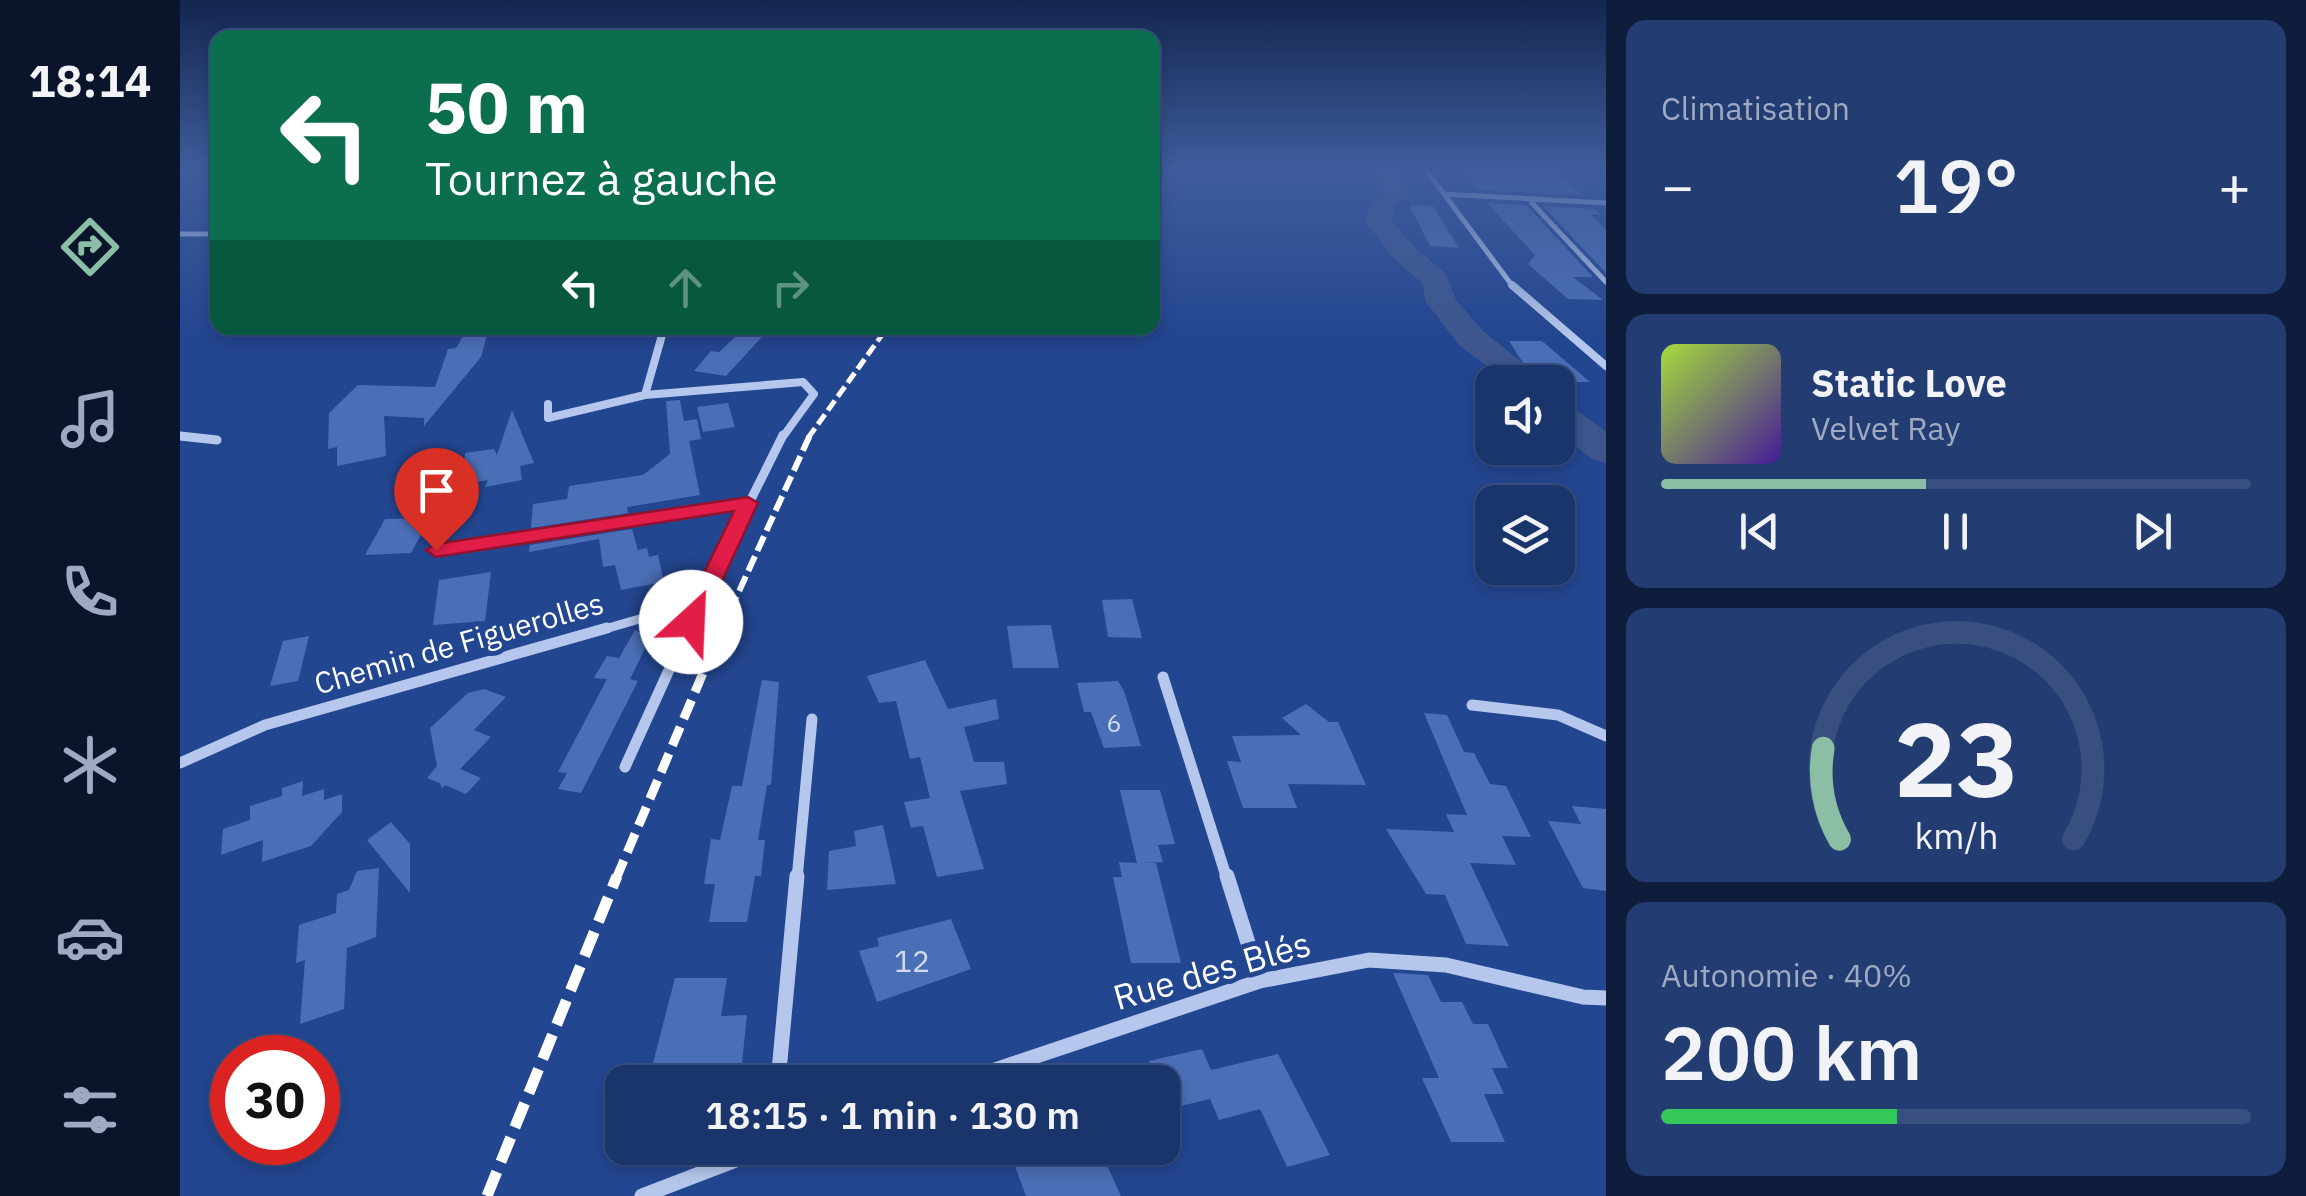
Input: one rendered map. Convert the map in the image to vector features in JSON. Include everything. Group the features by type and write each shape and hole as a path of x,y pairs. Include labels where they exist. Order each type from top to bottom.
{"street":[{"path":"1468,226 1520,295 1606,366"},
{"path":"1553,226 1606,282"},
{"path":"180,234 210,234"},
{"path":"645,395 662,335"},
{"path":"548,404 548,418 645,395 803,382 814,394 780,440 748,503 625,767"},
{"path":"180,436 217,440"},
{"path":"436,550 748,503"},
{"name":"Chemin de Figuerolles","path":"180,763 265,725 643,618 708,586"},
{"path":"1162,677 1260,980"},
{"path":"1472,705 1547,711 1606,736"},
{"path":"780,1065 812,719"},
{"name":"Rue des Blés","path":"1009,1065 1260,980 1369,960 1403,960 1606,998"},
{"path":"642,1196 723,1165"}],"building":[{"path":"1420,226 1445,226 1459,248 1430,246"},
{"path":"1508,226 1545,226 1593,277 1573,277 1603,300 1568,299 1528,264 1535,255"},
{"path":"1562,226 1602,226 1606,230 1606,273"},
{"path":"464,335 487,335 481,357 424,426 424,418 384,416 386,456 337,466 337,447 328,449 329,413 358,385 435,387 448,349 456,348"},
{"path":"737,335 764,335 726,376 694,371 711,351 719,352"},
{"path":"1509,341 1542,341 1570,365 1524,365"},
{"path":"1575,369 1590,382 1575,382"},
{"path":"680,400 684,421 697,419 701,439 689,441 700,495 627,507 628,513 531,528 533,504 567,499 569,486 643,475 670,454 666,401"},
{"path":"728,403 735,427 703,432 697,407"},
{"path":"512,410 534,463 520,466 522,480 485,487 488,480 463,484 465,453 494,449 497,455"},
{"path":"458,466 411,553 365,555 385,519 421,518 421,473"},
{"path":"632,529 638,550 647,548 649,557 658,555 664,582 621,590 615,565 603,567 599,539 529,552 530,545"},
{"path":"491,572 485,621 433,625 439,580"},
{"path":"1132,599 1142,638 1108,637 1102,600"},
{"path":"1051,625 1059,668 1013,668 1007,626"},
{"path":"635,630 650,638 630,679 638,681 581,793 558,789 567,773 558,772 607,679 594,678 607,656 619,658"},
{"path":"309,636 298,681 270,686 283,641"},
{"path":"925,660 948,709 996,699 999,719 964,727 974,762 1004,762 1007,784 960,791 984,869 937,877 923,826 911,828 904,802 930,798 920,757 910,759 896,701 879,703 867,676"},
{"path":"762,680 779,682 771,785 767,785 758,840 765,840 761,876 755,876 747,922 709,922 715,884 704,884 711,839 720,840 732,786 742,786"},
{"path":"1118,681 1141,746 1104,748 1091,712 1084,712 1077,683"},
{"path":"484,689 506,697 474,730 491,737 460,769 481,778 466,794 445,785 442,789 440,783 427,778 437,766 430,728 468,693"},
{"path":"1306,704 1329,722 1338,722 1366,785 1288,784 1297,808 1243,808 1227,761 1241,762 1232,736 1301,735 1282,718"},
{"path":"1424,713 1447,715 1464,752 1474,753 1490,784 1506,786 1531,837 1502,836 1516,865 1470,863 1509,946 1466,944 1445,895 1426,894 1386,829 1454,832 1446,814 1467,815"},
{"path":"303,781 302,796 324,789 324,800 342,794 342,812 311,846 262,862 263,840 221,855 223,829 250,820 250,806 282,796 282,788"},
{"path":"1120,790 1160,790 1175,844 1158,845 1163,862 1143,863 1156,863 1181,963 1131,963 1113,877 1122,877 1119,862 1137,863"},
{"path":"1572,806 1606,809 1606,891 1583,888 1548,821 1581,824"},
{"path":"391,822 410,844 410,893 367,840"},
{"path":"883,825 896,884 827,890 829,851 856,846 854,831"},
{"path":"379,868 376,937 347,948 344,1009 300,1024 305,960 296,963 299,925 336,913 337,894 349,890 357,871"},
{"path":"951,919 971,969 877,1002 859,951 879,946 877,938"},
{"path":"1393,973 1428,975 1441,1002 1462,1002 1473,1024 1488,1024 1508,1068 1492,1068 1504,1094 1484,1094 1505,1142 1451,1142 1422,1078 1439,1078"},
{"path":"675,978 727,978 721,1016 747,1015 742,1065 653,1063"},
{"path":"1202,1049 1211,1070 1278,1054 1330,1155 1287,1167 1260,1109 1219,1120 1210,1099 1180,1106 1180,1065 1151,1065 1149,1061"},
{"path":"1014,1165 1107,1165 1121,1196 1026,1196"}],"waterway":[{"path":"1382,226 1404,253 1436,280 1441,302 1471,338 1507,365"},
{"path":"1575,427 1606,451"}],"railway":[{"path":"810,436 882,335"},
{"path":"721,631 810,436"},
{"path":"616,879 722,628"},
{"path":"487,1196 617,876"}],"route":[{"path":"436,550 748,503 691,622"}]}
